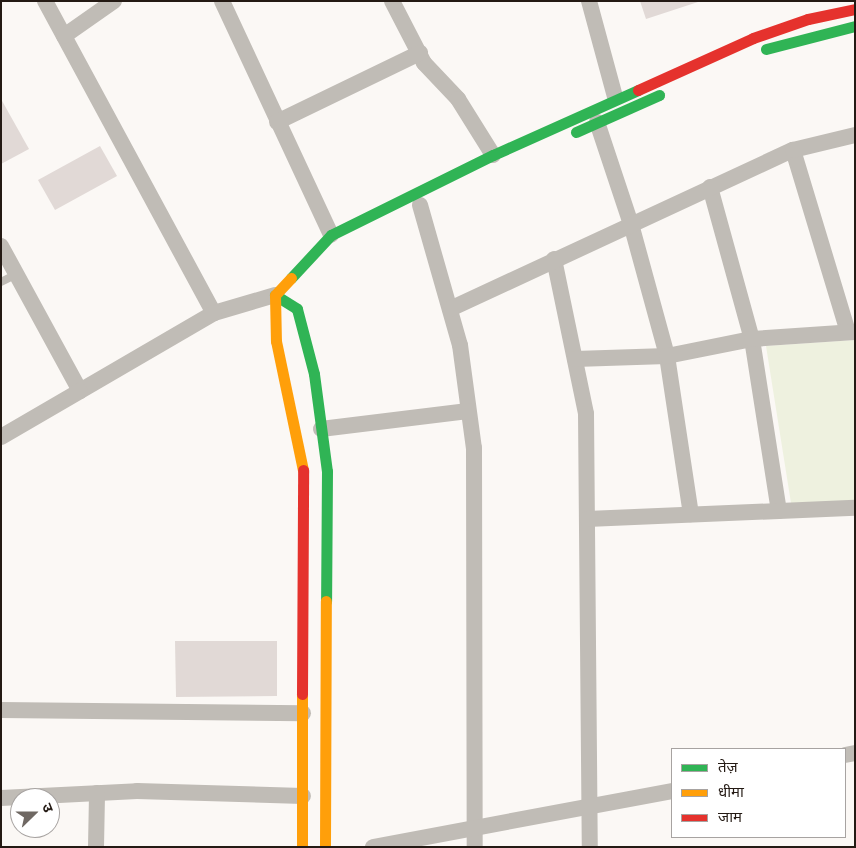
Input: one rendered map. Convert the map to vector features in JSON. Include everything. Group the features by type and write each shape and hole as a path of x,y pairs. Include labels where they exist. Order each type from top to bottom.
{"street":[{"path":"45,1 214,313"},
{"path":"64,36 114,1"},
{"path":"222,1 278,122 325,240"},
{"path":"392,1 424,63 458,99 493,155"},
{"path":"589,1 615,97"},
{"path":"1,437 214,313 274,295 325,240 493,155 615,97 753,38 808,19 855,9"},
{"path":"756,52 855,26"},
{"path":"278,122 420,53"},
{"path":"562,139 670,90"},
{"path":"597,122 631,224 667,356 691,514"},
{"path":"450,309 554,259 793,150 855,135"},
{"path":"575,359 667,356 752,339 851,332 793,150"},
{"path":"710,188 752,339 779,511"},
{"path":"325,240 348,239 438,197"},
{"path":"420,205 460,345 474,448 475,847"},
{"path":"1,246 80,391"},
{"path":"554,259 586,414 590,847"},
{"path":"274,295 296,309 314,374 327,471 325,847"},
{"path":"274,295 276,340 303,471 302,847"},
{"path":"321,430 468,411"},
{"path":"587,519 855,508"},
{"path":"1,710 303,712"},
{"path":"373,847 671,791"},
{"path":"1,798 97,793 302,796"},
{"path":"96,847 97,793"}],"lane":[{"path":"1,282 16,274"}],"green space":[{"path":"855,340 855,501 791,503 766,346"}],"building":[{"path":"640,1 698,1 698,2 646,19"},
{"path":"1,99 29,149 1,164"},
{"path":"100,146 117,176 55,210 38,180"},
{"path":"175,641 277,641 277,696 176,697"}],"traffic: fast":[{"path":"766,49 855,26"},
{"path":"291,278 331,235 493,155 638,90"},
{"path":"576,132 659,95"},
{"path":"275,295 297,309 314,374 327,471 326,601"}],"traffic: slow":[{"path":"291,278 275,295 276,341 303,470"},
{"path":"325,847 326,601"},
{"path":"302,694 302,847"}],"traffic: jam":[{"path":"638,90 753,38 808,19 855,9"},
{"path":"302,694 303,470"}]}
